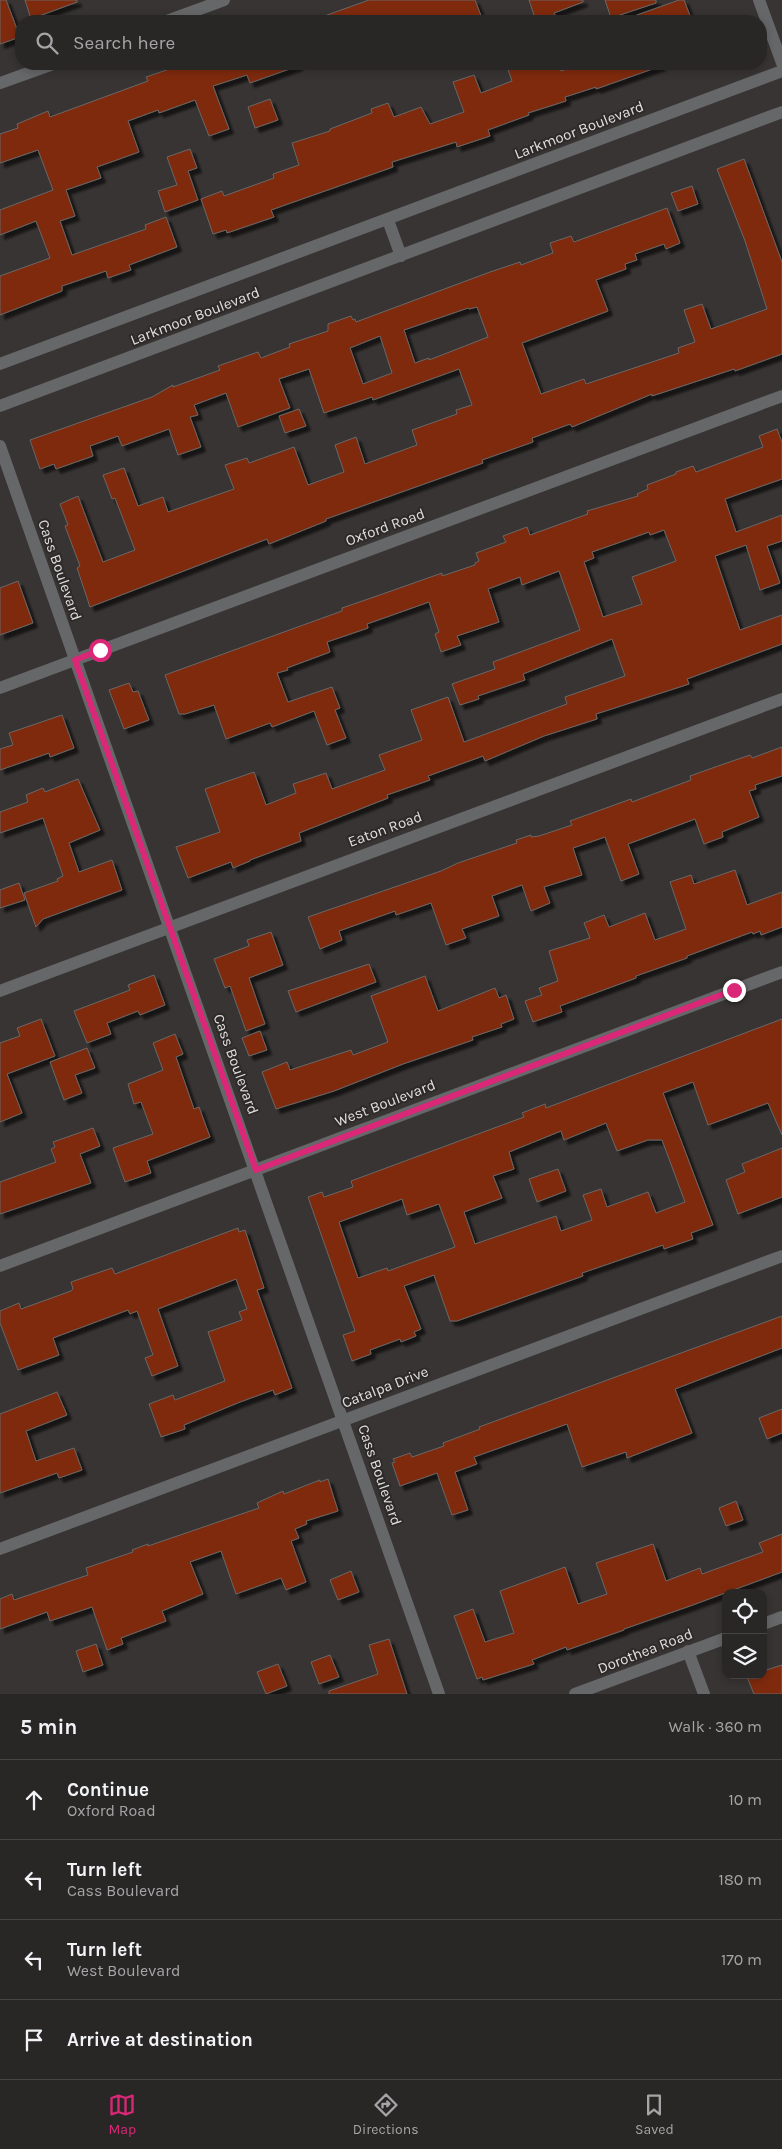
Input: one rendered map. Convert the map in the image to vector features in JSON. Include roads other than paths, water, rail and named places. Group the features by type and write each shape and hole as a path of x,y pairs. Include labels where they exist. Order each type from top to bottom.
{"street":[{"path":"183,15 224,0"},
{"path":"759,0 764,15"},
{"path":"767,22 782,63"},
{"path":"0,83 36,70"},
{"name":"Larkmoor Boulevard","path":"0,364 782,71"},
{"name":"Larkmoor Boulevard","path":"0,406 782,112"},
{"path":"388,220 401,256"},
{"name":"Oxford Road","path":"0,688 782,396"},
{"name":"Cass Boulevard","path":"0,446 439,1694"},
{"name":"Eaton Road","path":"0,992 782,699"},
{"name":"West Boulevard","path":"0,1266 782,972"},
{"name":"Catalpa Drive","path":"0,1549 782,1256"},
{"path":"767,1622 782,1616"},
{"name":"Dorothea Road","path":"575,1694 722,1639"},
{"path":"688,1651 704,1694"}]}
